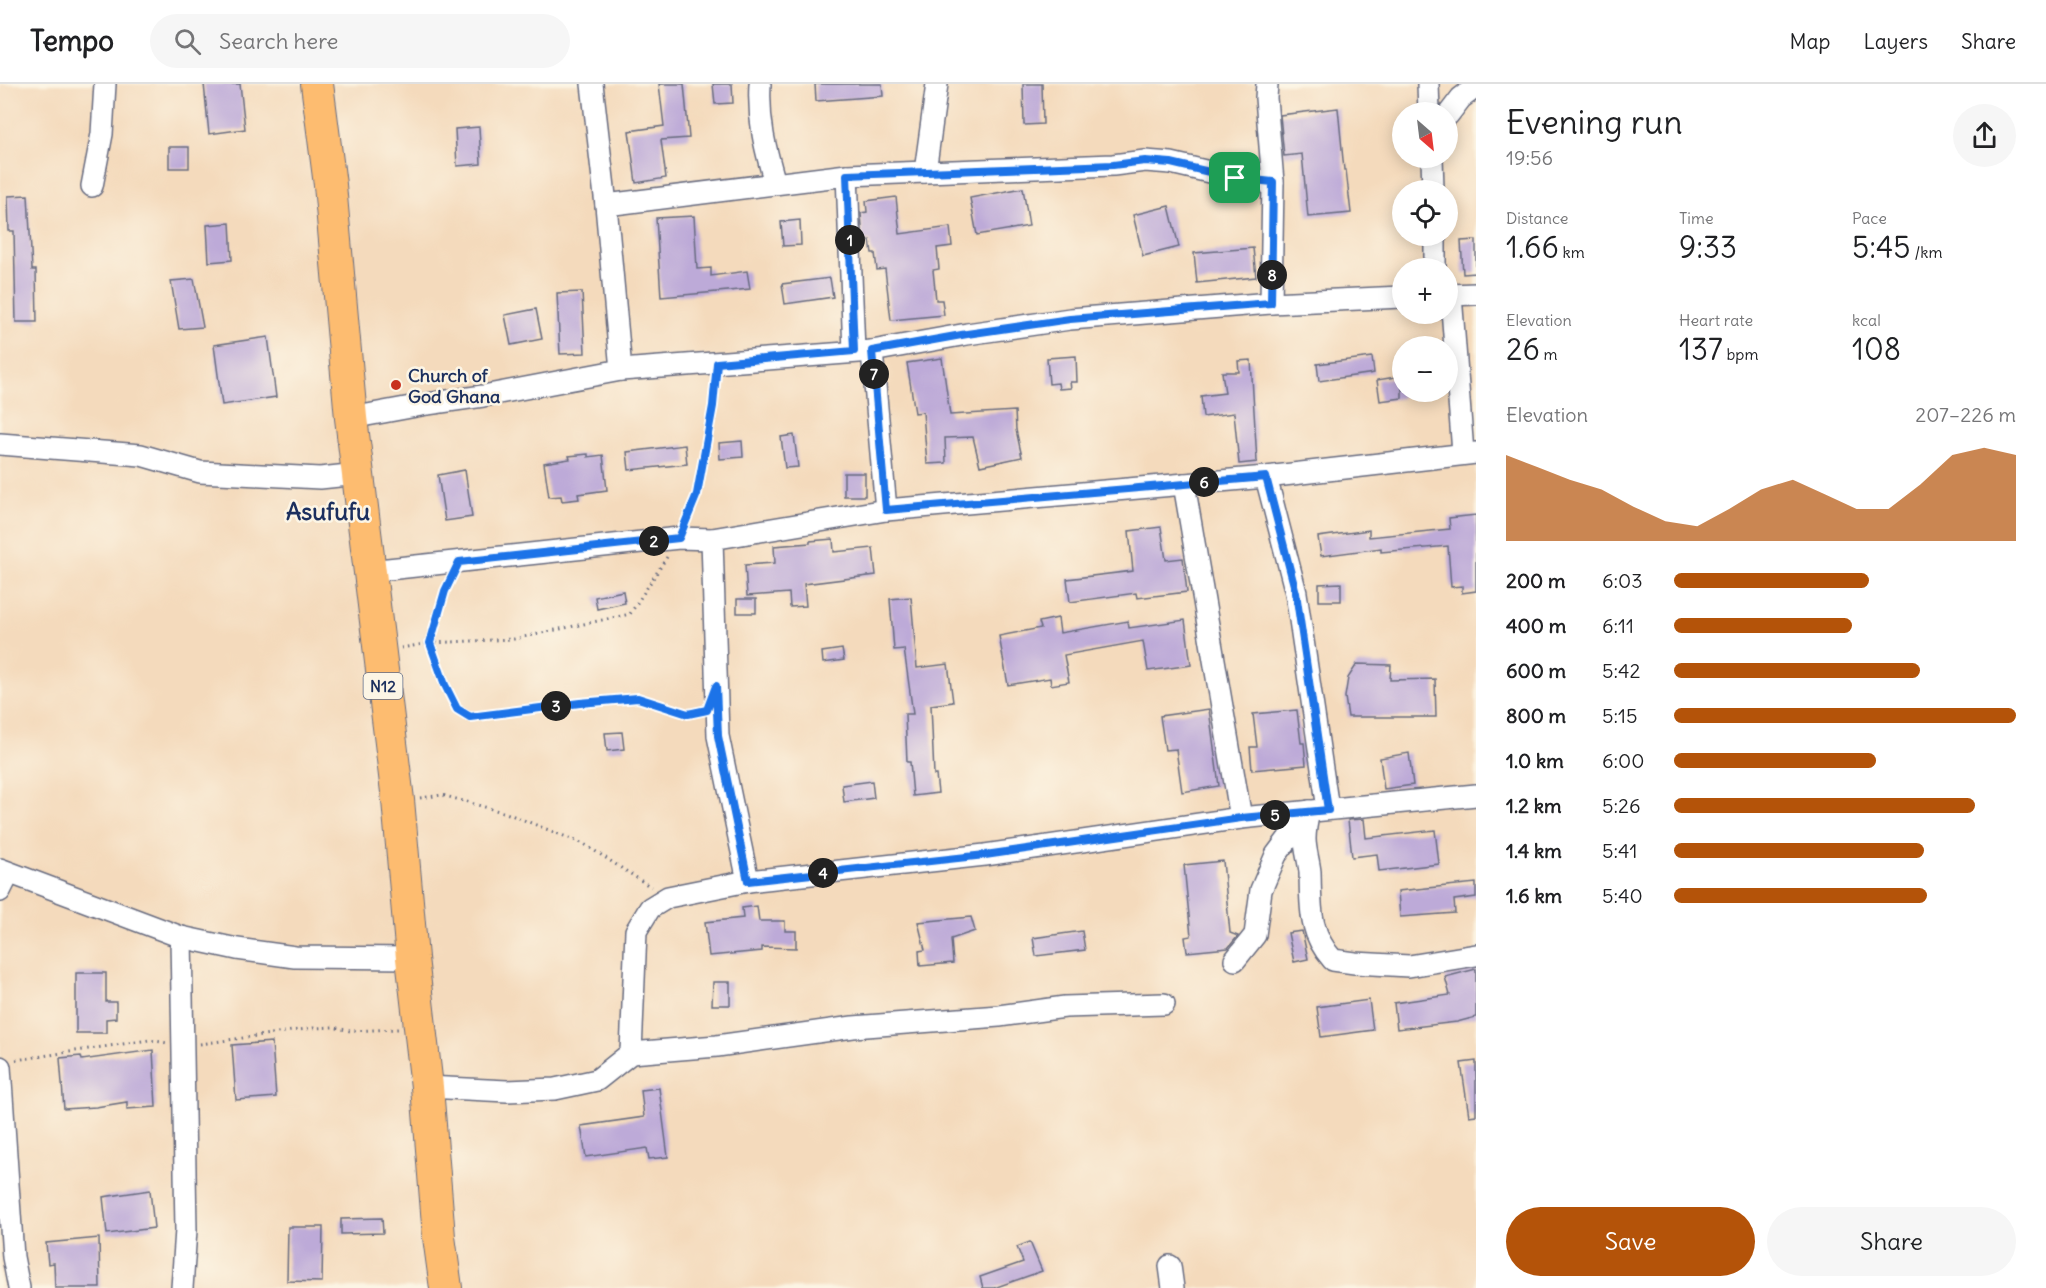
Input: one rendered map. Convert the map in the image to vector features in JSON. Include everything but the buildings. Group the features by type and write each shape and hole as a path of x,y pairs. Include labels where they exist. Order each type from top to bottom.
{"highway":[{"name":"N12","path":"317,84 330,185 351,418 378,653 398,801 412,958 422,1029 439,1237 446,1288"}],"street":[{"path":"92,186 102,134 105,84"},
{"path":"592,84 621,370"},
{"path":"760,84 759,111 774,183"},
{"path":"925,172 937,84"},
{"path":"1267,84 1266,98 1273,182 1271,303"},
{"path":"1428,84 1429,102"},
{"path":"1458,102 1476,87"},
{"path":"606,205 847,175 1113,165 1145,161 1171,163 1235,178 1273,182"},
{"path":"847,175 863,351 886,510"},
{"path":"1458,295 1476,294"},
{"path":"351,418 621,370 863,351 1070,319 1271,303 1392,297"},
{"path":"369,571 679,538 712,538 886,510 1266,477 1470,453 1453,324"},
{"path":"0,444 141,455 200,471 320,478 358,474"},
{"path":"1266,477 1296,593 1318,810 1305,840 1310,869 1310,904 1313,923 1322,948 1333,960 1409,966 1476,955"},
{"path":"1184,484 1241,818"},
{"path":"712,538 718,736 748,881"},
{"path":"631,1053 636,931 650,908 668,897 748,881 985,855 1241,818 1476,795"},
{"path":"1235,960 1255,935 1261,890 1276,855 1318,810"},
{"path":"3,877 181,937 237,950 295,957 412,958"},
{"path":"181,937 186,1230 182,1288"},
{"path":"427,1087 555,1089 597,1080 631,1053 717,1046 853,1027 999,1016 1065,1007 1164,1004"},
{"path":"0,1067 13,1257 19,1288"},
{"path":"1170,1266 1173,1288"}],"path":[{"path":"378,653 430,643 514,639 630,614 679,538 697,494 713,406 717,363"},
{"path":"459,562 445,591 430,643 445,685 457,709 470,717 638,698 688,714 707,710 716,686"},
{"path":"398,801 442,795 506,813 584,844 668,897"},
{"path":"0,1067 15,1060 149,1041 183,1046 313,1028 333,1027 350,1031 422,1029"}],"place":[{"name":"Church of God Ghana","path":"396,385"}],"district":[{"name":"Asufufu","path":"328,511"}],"route":[{"path":"1145,161 1171,163 1235,178 1273,182 1271,303 1070,319 872,351 886,510 1266,477 1296,593 1328,810 1241,818 985,855 748,881 718,736 716,686 707,710 688,714 638,698 470,717 457,709 445,685 430,643 445,591 459,562 679,538 697,494 713,406 717,363 854,351 847,175 1113,165 1145,161"}]}
